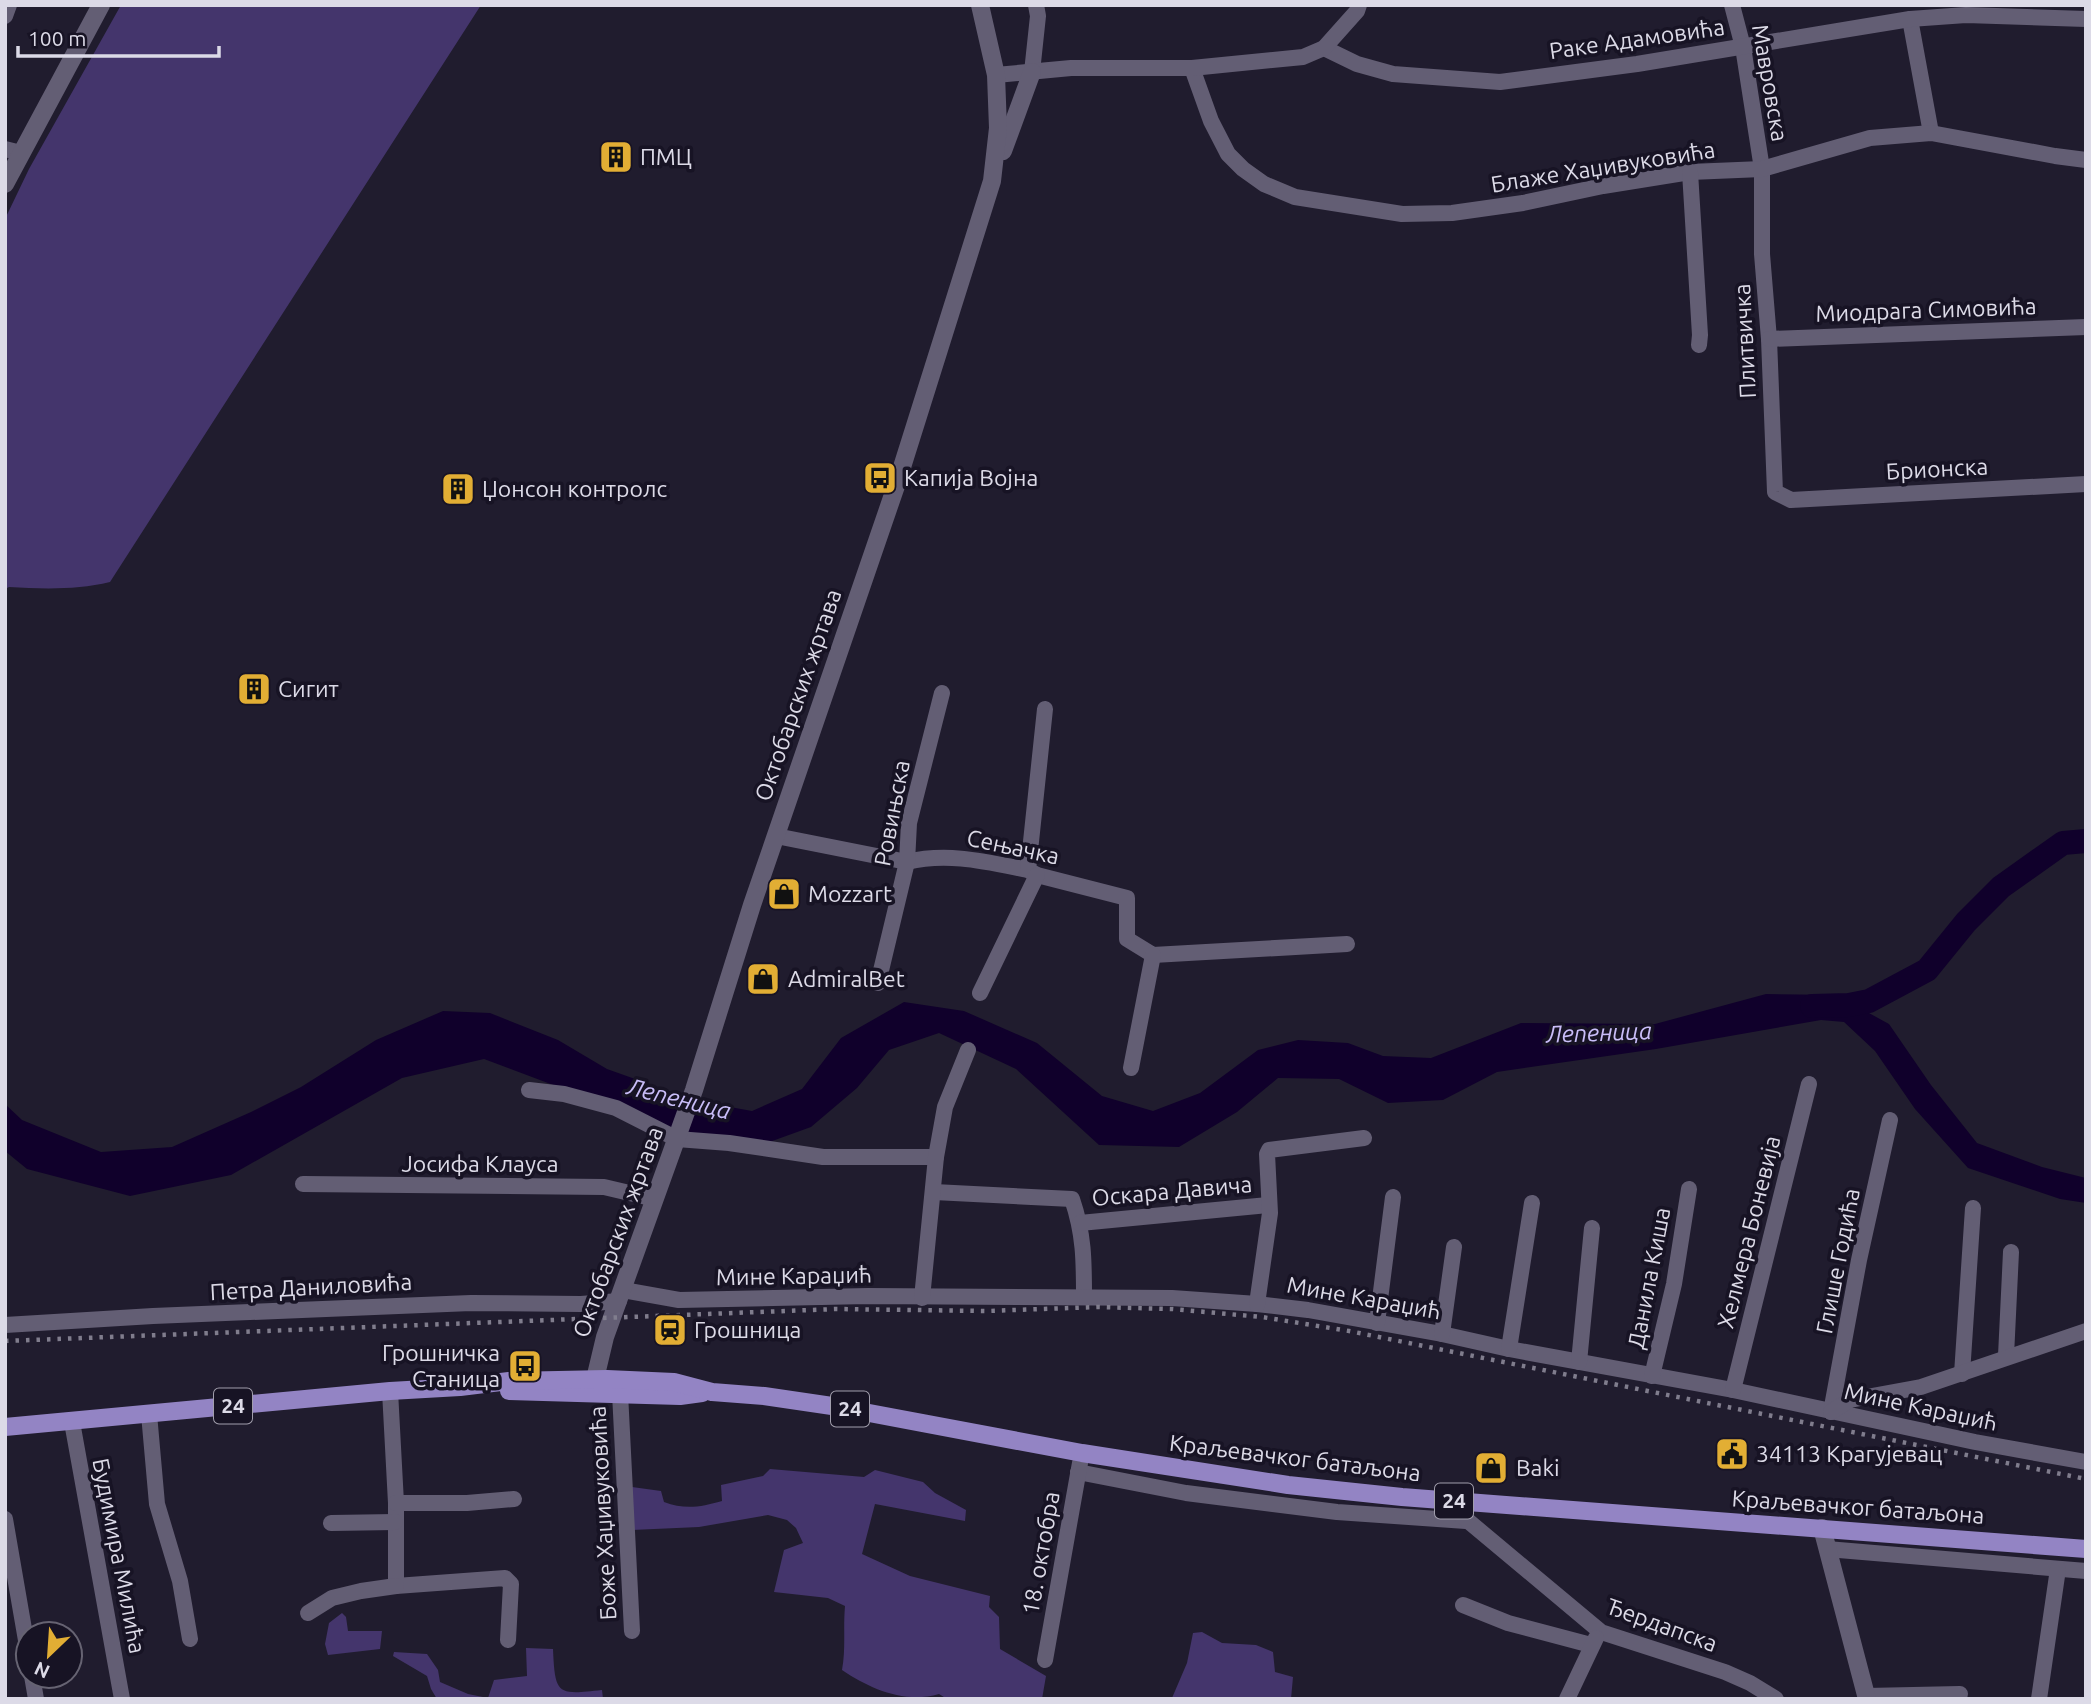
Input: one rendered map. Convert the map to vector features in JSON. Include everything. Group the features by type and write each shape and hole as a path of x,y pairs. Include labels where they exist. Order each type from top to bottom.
{"main road":[{"name":"Краљевачког батаљона","path":"5,1427 509,1381 594,1386 674,1382 712,1392 821,1404 1082,1453 1276,1484 1443,1500 2086,1549"},
{"name":"Краљевачког батаљона","path":"594,1386 620,1393 680,1396 712,1392"}],"street":[{"path":"5,16 9,5"},
{"path":"5,184 13,151 102,5"},
{"name":"Октобарских жртава","path":"594,1386 605,1337 694,1090 776,836 897,483 992,181 998,128 996,75 980,5"},
{"path":"992,181 1032,72 1038,16 1036,5"},
{"path":"996,75 1084,68 1192,68 1303,57 1324,48 1357,11 1359,5"},
{"name":"Мавровска","path":"1732,5 1743,47 1762,169"},
{"name":"Раке Адамовића","path":"1324,48 1356,64 1393,74 1500,82 1743,47 1910,19 1966,15 2086,19"},
{"path":"1910,19 1931,133"},
{"name":"Блаже Хаџивуковића","path":"1192,68 1211,121 1228,154 1264,184 1295,197 1402,214 1452,213 1523,203 1603,186 1690,172 1762,169 1870,138 1931,133 2086,160"},
{"name":"Плитвичка","path":"1762,169 1762,254 1769,340 1775,492 1791,500"},
{"path":"1690,172 1699,345"},
{"name":"Миодрага Симовића","path":"1769,340 2086,327"},
{"name":"Брионска","path":"1791,500 2086,484"},
{"name":"Ровињска","path":"878,983 907,862 909,823 942,693"},
{"path":"980,993 1033,873 1045,709"},
{"name":"Сењачка","path":"776,836 907,862 928,857 964,857 1127,898 1127,939 1153,955"},
{"path":"1131,1068 1153,955 1347,944"},
{"path":"922,1298 936,1157 945,1107 968,1050"},
{"name":"Хелмера Боневија","path":"1733,1390 1809,1084"},
{"path":"528,1090 564,1094 616,1108 679,1133 729,1143 823,1157 936,1157"},
{"name":"Глише Годића","path":"1831,1412 1859,1260 1890,1120"},
{"path":"1257,1304 1270,1213 1269,1150 1364,1138"},
{"name":"Јосифа Клауса","path":"303,1184 604,1187 655,1199"},
{"name":"Данила Киша","path":"1652,1376 1674,1284 1689,1189"},
{"name":"Оскара Давича","path":"934,1192 1072,1199 1084,1244 1084,1297"},
{"path":"1377,1323 1393,1197"},
{"path":"1509,1349 1532,1203"},
{"name":"Оскара Давича","path":"1080,1223 1268,1205"},
{"path":"1962,1374 1973,1208"},
{"path":"1579,1362 1592,1228"},
{"path":"1442,1334 1454,1247"},
{"path":"2006,1356 2011,1252"},
{"name":"Мине Караџић","path":"621,1296 679,1300 868,1296 1172,1298 1257,1304 1308,1310 1442,1334 2086,1462"},
{"name":"Петра Даниловића","path":"5,1325 471,1303 581,1304 621,1296"},
{"path":"1831,1412 1850,1400 1921,1387 2086,1331"},
{"path":"390,1391 396,1503 396,1586"},
{"name":"Боже Хаџивуковића","path":"620,1393 632,1631"},
{"path":"149,1414 157,1504 180,1581 190,1639"},
{"name":"Будимира Милића","path":"72,1422 122,1699"},
{"name":"18. октобра","path":"1045,1660 1082,1453"},
{"path":"1079,1472 1186,1493 1337,1512 1466,1521"},
{"path":"396,1503 467,1503 514,1499"},
{"name":"Ђердапска","path":"1443,1500 1601,1632 1725,1672 1776,1699"},
{"path":"5,1519 22,1620"},
{"path":"331,1523 395,1522"},
{"path":"1822,1528 1867,1698 1960,1694"},
{"path":"1827,1549 2086,1571"},
{"path":"2039,1699 2058,1569"},
{"path":"308,1613 332,1598 361,1591 505,1578 511,1584 508,1640"},
{"path":"1463,1605 1508,1623 1591,1645"},
{"path":"1567,1699 1591,1645 1601,1632"}],"shaded area":[{"path":"121,5 481,5 110,582 73,588 5,589 5,219 29,169"},
{"path":"770,1469 864,1477 875,1470 923,1482 935,1493 966,1510 965,1521 875,1504 862,1554 910,1576 990,1596 989,1607 999,1617 1000,1649 1046,1676 1042,1699 947,1699 939,1694 926,1697 901,1696 876,1689 842,1670 845,1606 828,1598 774,1592 784,1550 803,1543 796,1528 787,1520 768,1515 699,1527 632,1530 632,1487 661,1491 664,1502 686,1507 700,1506 722,1501 721,1485 763,1476"},
{"path":"342,1613 346,1617 348,1631 382,1631 380,1649 328,1655 325,1644 329,1623"},
{"path":"1202,1632 1222,1643 1256,1645 1273,1652 1275,1672 1293,1677 1291,1699 1167,1699 1172,1698 1187,1663 1193,1633"},
{"path":"526,1648 553,1649 555,1676 561,1689 576,1692 602,1690 603,1699 437,1699 427,1676 393,1656 394,1652 427,1654 438,1670 440,1682 468,1694 488,1698 494,1680 527,1676"}],"water":[{"path":"1766,994 1843,995 1844,1010 1858,1007 1889,1024 1931,1085 1977,1143 2042,1167 2086,1178 2086,1203 2060,1199 1968,1168 1915,1109 1875,1051 1844,1022 1821,1020 1656,1049 1497,1072 1443,1100 1388,1103 1339,1079 1278,1078 1237,1112 1179,1147 1099,1145 1016,1069 939,1033 889,1050 857,1088 811,1127 764,1144 689,1136 484,1059 402,1078 231,1175 130,1196 27,1169 5,1151 5,1104 22,1120 101,1152 172,1147 301,1087 376,1040 443,1011 490,1013 558,1040 607,1069 697,1101 752,1111 802,1089 841,1038 904,1002 964,1011 1037,1043 1102,1096 1153,1111 1200,1093 1258,1050 1298,1040 1348,1043 1383,1056 1431,1058 1521,1023 1655,1024"}],"waterway":[{"name":"Лепеница","path":"1812,1006 1849,1005 1869,1001 1927,970 1966,922 2001,887 2063,843 2086,841"}],"railway":[{"path":"5,1341 837,1309 1172,1309 1262,1317 1349,1331 2086,1479"}],"place":[{"name":"ПМЦ","path":"616,157"},
{"name":"Капија Војна","path":"880,478"},
{"name":"Џонсон контролс","path":"458,489"},
{"name":"Сигит","path":"254,689"},
{"name":"Mozzart","path":"784,894"},
{"name":"AdmiralBet","path":"763,979"},
{"name":"Грошница","path":"670,1330"},
{"name":"Грошничка Станица","path":"525,1366"},
{"name":"34113 Крагујевац","path":"1732,1454"},
{"name":"Baki","path":"1491,1468"}]}
